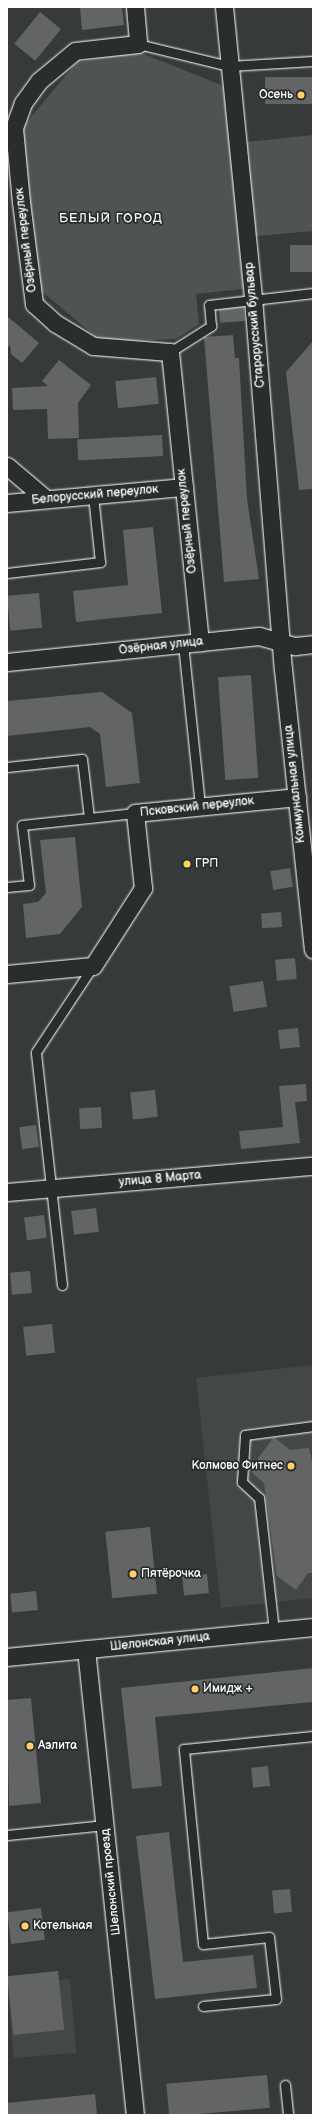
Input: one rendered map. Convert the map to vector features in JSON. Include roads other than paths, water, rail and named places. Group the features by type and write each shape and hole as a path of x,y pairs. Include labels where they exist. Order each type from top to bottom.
{"street":[{"path":"135,7 138,44"},
{"name":"Старорусский бульвар","path":"224,7 253,298 281,643"},
{"name":"Озёрный переулок","path":"138,44 75,50 39,80 23,103 14,128 21,202 34,304 56,323 93,346 170,352 200,642"},
{"path":"7,466 46,500"},
{"name":"Белорусский переулок","path":"7,503 184,487"},
{"name":"Озёрная улица","path":"7,662 259,636 281,643 313,644"},
{"name":"Коммунальная улица","path":"281,643 313,949"},
{"name":"Псковский переулок","path":"93,966 143,888 135,813 297,797"},
{"path":"7,974 93,966"},
{"name":"улица 8 Марта","path":"7,1192 313,1166"},
{"name":"Шелонская улица","path":"7,1656 313,1627"},
{"name":"Шелонский проезд","path":"86,1649 135,2115"}],"lane":[{"path":"138,44 230,66 313,61"},
{"path":"170,352 211,326 209,305 253,298 313,292"},
{"path":"7,573 100,562 93,495"},
{"path":"183,644 200,806"},
{"path":"7,766 82,759 89,818"},
{"path":"7,887 29,885 22,825 135,813"},
{"path":"62,1285 36,1052 93,966"},
{"path":"274,1631 259,1498 242,1482 246,1435 313,1426"},
{"path":"203,2006 276,1999 269,1937 203,1944 184,1749 313,1736"},
{"path":"7,1835 105,1825"},
{"path":"285,2085 288,2115"}],"place":[{"name":"Осень","path":"301,95"},
{"name":"ГРП","path":"187,864"},
{"name":"Колмово Фитнес","path":"291,1466"},
{"name":"Пятёрочка","path":"133,1574"},
{"name":"Имидж +","path":"195,1689"},
{"name":"Аэлита","path":"30,1746"},
{"name":"Котельная","path":"25,1926"}],"district":[{"name":"БЕЛЫЙ ГОРОД","path":"111,218"}]}
